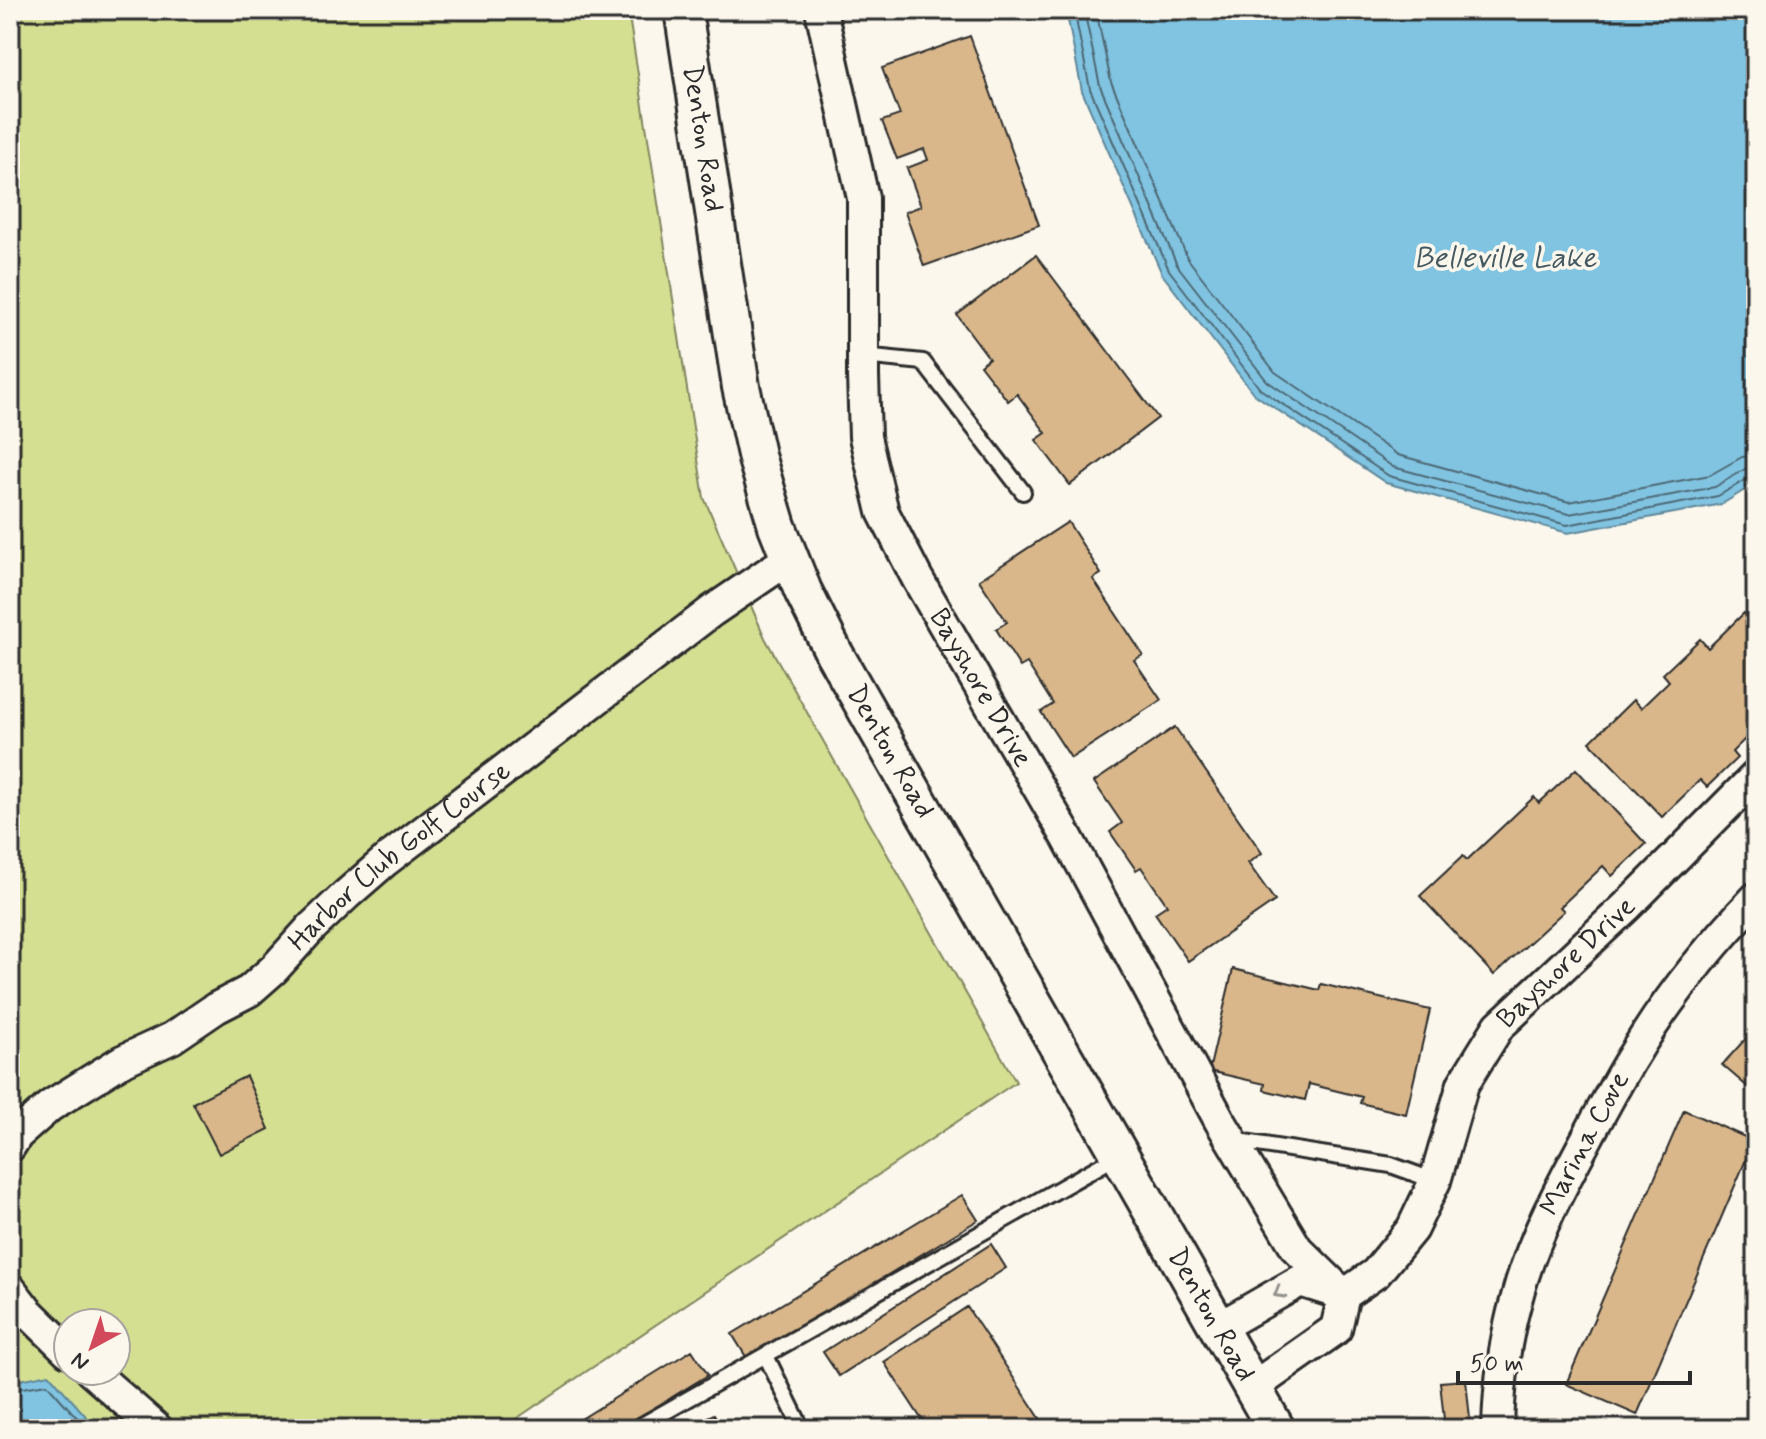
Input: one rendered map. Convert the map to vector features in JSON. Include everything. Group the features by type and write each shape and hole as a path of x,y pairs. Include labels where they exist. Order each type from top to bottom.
{"street":[{"name":"Denton Road","path":"683,10 741,387 757,459 777,526 803,591 834,653 1276,1429"},
{"name":"Bayshore Drive","path":"821,10 863,198 865,437 883,512 917,578 1067,837 1232,1140 1297,1249 1344,1295 1376,1273 1412,1229 1435,1181 1463,1084 1499,1026 1628,905 1756,776"},
{"name":"Harbor Club Golf Course","path":"10,1146 17,1135 50,1106 122,1061 172,1038 216,1008 249,991 334,906 385,861 712,611 790,558"},
{"name":"Marina Cove","path":"1498,1429 1505,1358 1517,1296 1536,1242 1567,1176 1633,1056 1674,994 1756,898"},
{"path":"1218,1328 1300,1281 1344,1295 1336,1329 1252,1388"},
{"path":"10,1289 52,1335"},
{"path":"109,1387 157,1429"}],"lane":[{"path":"863,356 923,362 1023,492"},
{"path":"1232,1140 1391,1165 1435,1181"},
{"path":"635,1429 1119,1155"},
{"path":"766,1356 802,1429"}],"green space":[{"path":"10,10 628,10 704,498 765,638 1016,1082 501,1429 10,1429"}],"water":[{"name":"Belleville Lake","path":"1066,10 1756,10 1756,483 1722,504 1568,533 1386,483 1254,394 1162,274 1082,91"},
{"path":"49,1374 52,1387 60,1387 97,1429 10,1429 10,1382"}],"building":[{"path":"970,36 1039,225 924,266 905,212 921,206 907,168 928,160 924,149 897,159 882,121 900,115 882,68"},
{"path":"1036,255 1158,418 1070,485 1036,440 1046,433 1017,394 1008,401 980,365 989,358 957,315"},
{"path":"1068,522 1101,574 1093,579 1143,655 1134,660 1161,700 1071,758 1041,712 1053,704 1027,663 1020,667 996,629 1007,622 979,580"},
{"path":"1744,613 1756,625 1756,728 1732,752 1737,758 1707,787 1700,780 1662,817 1590,742 1633,700 1641,708 1669,681 1663,674 1700,639 1708,648"},
{"path":"1175,727 1262,853 1248,863 1275,901 1188,961 1155,913 1167,905 1141,867 1136,870 1110,832 1122,823 1094,782"},
{"path":"1576,769 1646,844 1612,876 1603,866 1560,907 1564,911 1494,975 1420,896 1463,856 1467,860 1534,797 1539,803"},
{"path":"1233,969 1319,990 1321,984 1430,1010 1406,1114 1360,1103 1362,1097 1309,1084 1305,1100 1264,1090 1265,1084 1209,1071"},
{"path":"1756,1027 1756,1094 1722,1065"},
{"path":"246,1076 269,1129 219,1154 193,1103"},
{"path":"1684,1110 1754,1141 1637,1415 1566,1384"},
{"path":"962,1195 978,1220 748,1360 732,1334"},
{"path":"991,1244 1006,1268 839,1376 823,1352"},
{"path":"967,1307 1047,1429 928,1429 884,1362"},
{"path":"692,1350 708,1375 620,1429 565,1429"},
{"path":"1466,1380 1471,1429 1445,1429 1440,1382"},
{"path":"714,1414 722,1429 682,1429"}]}
